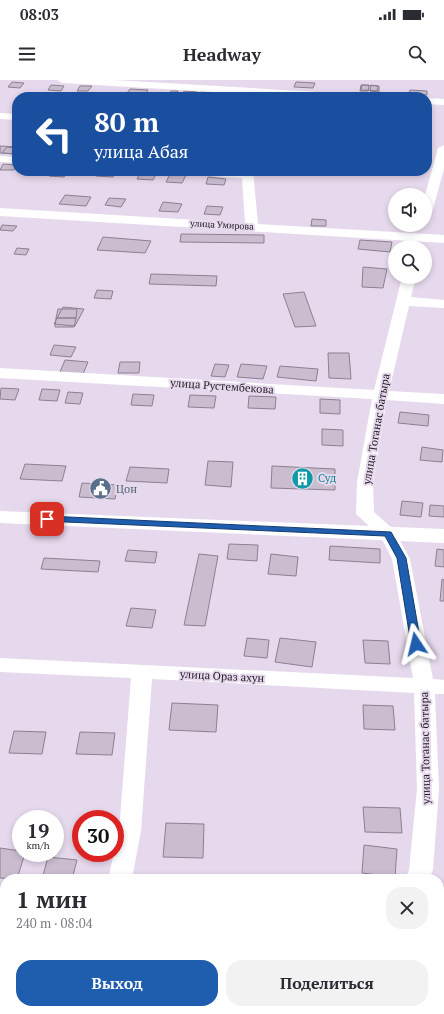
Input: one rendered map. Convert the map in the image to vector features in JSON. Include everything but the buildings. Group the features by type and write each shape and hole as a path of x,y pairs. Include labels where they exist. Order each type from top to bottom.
{"street":[{"path":"62,80 234,92"},
{"path":"256,80 262,92"},
{"path":"432,101 444,102"},
{"path":"0,116 12,117"},
{"path":"432,191 444,148"},
{"path":"0,159 12,160"},
{"path":"247,176 252,227"},
{"name":"улица Умирова","path":"0,212 419,236 444,239"},
{"name":"улица Тоганас батыра","path":"408,284 380,396 365,482 365,514 388,534 401,558 424,686 428,789 421,870 419,874"},
{"path":"404,301 444,304"},
{"name":"улица Рустембекова","path":"0,373 444,399"},
{"path":"0,517 444,536"},
{"name":"улица Ораз ахун","path":"0,665 444,687"},
{"path":"121,874 130,831 142,672"}],"place":[{"name":"Суд","path":"303,478"},
{"name":"Цон","path":"100,489"}],"route":[{"path":"47,519 388,534 401,558 416,644"}]}
